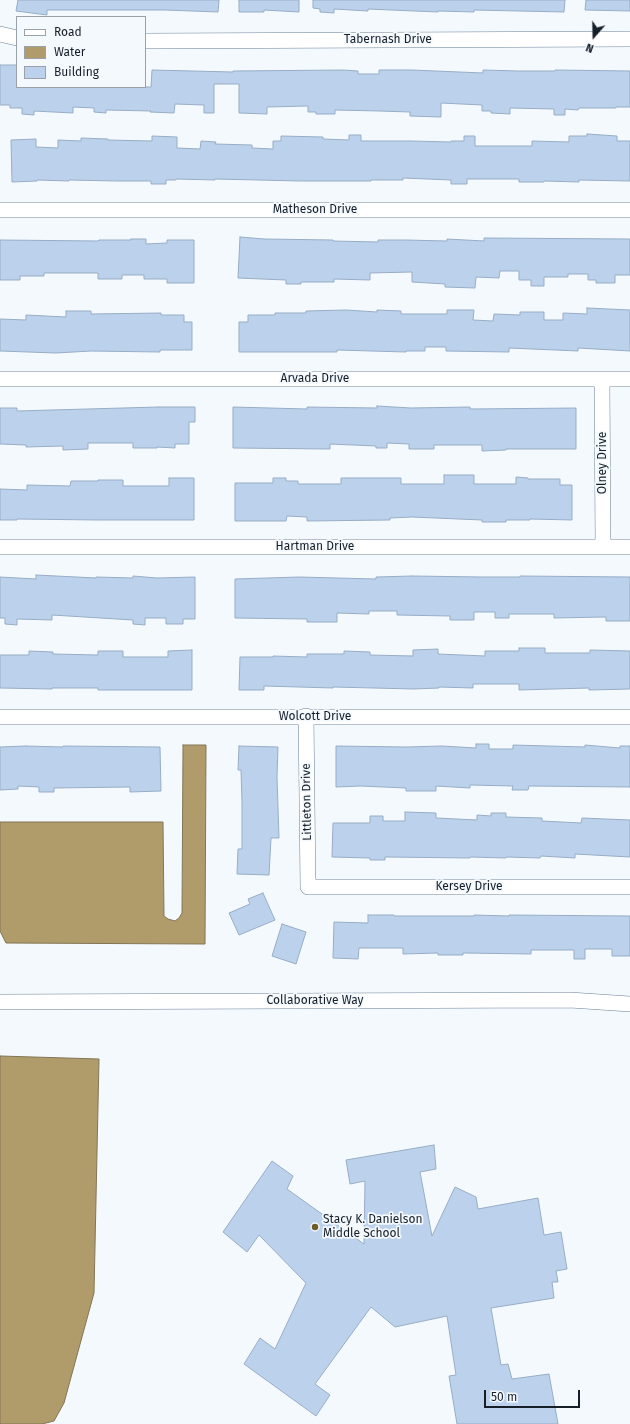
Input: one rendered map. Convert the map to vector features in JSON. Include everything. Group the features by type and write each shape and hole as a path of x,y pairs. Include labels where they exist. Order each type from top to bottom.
{"street":[{"path":"0,34 16,38"},
{"name":"Tabernash Drive","path":"146,41 630,39"},
{"name":"Matheson Drive","path":"0,210 630,210"},
{"name":"Arvada Drive","path":"0,379 630,379"},
{"name":"Olney Drive","path":"602,379 603,547"},
{"name":"Hartman Drive","path":"0,547 630,547"},
{"name":"Littleton Drive","path":"306,716 308,887"},
{"name":"Wolcott Drive","path":"0,717 630,717"},
{"name":"Kersey Drive","path":"308,887 630,887"},
{"name":"Collaborative Way","path":"0,1002 570,1000 630,1004"}],"water":[{"path":"183,745 206,745 205,944 6,943 0,931 0,822 163,822 164,916 175,921 179,918 182,913"},
{"path":"0,1056 99,1059 94,1293 64,1403 54,1421 42,1424 0,1424"}],"building":[{"path":"18,0 219,0 218,12 165,10 47,10 47,15 16,11"},
{"path":"239,0 299,0 299,12 264,10 264,12 239,12"},
{"path":"313,0 565,0 564,12 474,10 474,12 438,12 334,9 334,13 320,12 320,9 313,8"},
{"path":"586,0 630,0 630,11 585,10"},
{"path":"0,65 16,65 16,88 146,88 151,87 152,70 233,72 343,70 358,71 358,74 379,74 379,70 483,73 483,70 630,71 630,107 579,108 578,110 565,109 565,115 554,115 554,109 510,108 510,114 491,113 491,111 482,111 482,105 441,103 441,117 410,116 410,112 379,111 335,110 335,114 316,114 316,112 308,112 308,106 267,107 267,114 239,113 239,84 214,84 214,113 204,113 204,105 175,104 174,113 106,110 106,113 94,112 94,108 73,107 73,113 34,111 34,115 22,114 22,108 10,108 10,105 0,105"},
{"path":"587,134 617,136 617,141 630,141 630,181 579,180 579,182 519,182 519,179 467,179 467,184 451,184 451,180 403,178 403,180 371,181 176,179 166,180 166,184 151,184 151,181 37,180 12,182 11,140 36,139 36,147 58,148 58,140 81,141 81,138 152,141 152,136 177,137 177,148 200,149 201,141 216,142 215,144 252,145 252,148 273,149 273,141 281,141 281,136 323,137 323,139 349,140 349,135 361,135 361,141 451,142 464,141 464,136 475,136 475,146 532,146 532,141 569,142 569,136 587,136"},
{"path":"240,237 378,242 378,240 447,241 447,239 484,241 484,238 630,239 630,275 615,275 615,283 596,283 596,280 588,280 588,274 568,274 568,277 544,277 544,286 531,286 531,280 519,280 519,271 500,271 499,278 476,277 475,288 445,287 445,284 412,282 412,272 370,273 370,280 334,279 334,282 301,282 301,284 286,284 286,280 238,278"},
{"path":"146,239 146,244 167,243 167,240 194,240 194,283 167,283 167,279 144,279 144,275 122,275 122,279 98,279 98,273 44,273 44,276 20,276 20,280 0,280 0,240 98,241"},
{"path":"587,308 630,310 630,351 578,348 578,351 509,348 509,352 446,351 446,347 425,347 425,351 406,352 337,350 337,352 239,352 239,322 248,322 248,315 275,315 275,313 306,313 306,311 346,310 377,312 377,310 401,311 401,314 447,314 447,310 474,310 473,320 493,321 494,314 520,315 520,312 544,312 544,320 563,320 563,313 587,314"},
{"path":"66,311 91,311 91,314 161,313 161,315 184,315 184,322 192,322 192,350 160,350 160,352 91,351 56,353 0,351 0,319 26,320 26,315 66,317"},
{"path":"377,406 411,408 470,407 470,409 576,408 576,449 506,449 482,451 482,445 434,445 434,449 409,449 409,444 387,443 387,448 376,448 376,446 330,444 330,449 233,448 233,407 307,409 307,407 377,408"},
{"path":"195,407 195,422 189,422 189,444 175,444 175,448 133,448 133,443 88,443 88,449 63,450 63,446 26,447 26,445 0,444 0,408 17,408 17,411"},
{"path":"444,475 474,475 474,484 516,484 516,477 528,479 560,479 560,485 572,485 572,520 530,519 506,520 506,522 482,522 482,520 412,517 390,518 390,520 307,521 307,517 287,516 286,521 235,521 235,483 273,483 273,478 286,478 286,481 298,481 298,484 341,484 341,478 401,478 401,484 444,484"},
{"path":"169,478 194,478 194,520 0,520 0,489 27,490 27,485 70,486 71,481 98,480 123,480 123,486 169,486"},
{"path":"36,575 96,578 133,578 133,576 157,578 195,577 195,619 183,619 183,624 166,624 166,618 145,618 145,625 133,624 133,620 52,615 52,620 17,619 17,625 5,624 5,618 0,618 0,577 36,579"},
{"path":"299,577 376,579 376,577 630,577 630,621 606,621 606,617 554,618 554,614 509,614 509,618 495,618 495,612 474,612 474,620 450,620 450,616 397,615 397,611 369,611 369,614 337,613 337,622 307,622 307,619 235,618 235,579"},
{"path":"519,648 545,648 545,653 590,653 590,650 630,651 630,689 589,690 589,688 519,690 519,684 473,684 473,688 439,687 414,689 264,686 264,690 239,690 240,657 307,657 307,654 344,654 344,651 370,652 370,655 413,656 413,650 438,649 438,654 485,656 485,651 519,651"},
{"path":"192,650 192,690 0,688 0,655 29,655 29,651 53,652 53,654 98,655 98,651 123,651 123,657 168,657 168,651"},
{"path":"476,744 489,744 489,749 513,749 513,745 585,747 585,745 620,748 620,746 630,746 630,787 529,786 528,790 512,790 513,786 470,785 470,788 436,786 436,791 406,791 406,788 361,786 336,787 336,746 442,746 476,748"},
{"path":"239,746 278,747 277,777 279,838 271,838 269,875 237,874 238,849 242,849 241,770 238,770"},
{"path":"0,747 160,747 161,791 130,792 130,787 54,788 54,792 39,792 39,787 18,786 18,789 0,790"},
{"path":"405,812 436,813 436,818 477,820 477,815 491,816 491,813 506,813 506,817 542,818 542,821 581,823 582,818 630,820 630,857 575,854 575,858 541,856 540,858 385,857 385,860 370,860 370,858 332,857 333,823 370,823 370,816 383,816 383,821 405,821"},
{"path":"263,893 275,920 239,935 229,913 250,904 248,899"},
{"path":"368,915 630,916 630,956 612,956 612,949 585,949 585,959 574,959 574,950 531,950 531,954 463,953 463,955 438,955 438,953 403,954 403,948 359,948 358,959 333,958 334,922 368,923"},
{"path":"282,924 306,932 296,964 272,956"},
{"name":"Stacy K. Danielson Middle School","path":"434,1145 436,1169 420,1172 432,1236 455,1187 476,1197 478,1209 538,1198 544,1235 561,1232 567,1269 556,1271 558,1282 552,1282 554,1298 491,1308 501,1365 508,1364 512,1379 549,1374 558,1424 457,1424 449,1376 456,1375 447,1316 395,1327 371,1307 315,1384 330,1395 316,1416 244,1364 260,1338 275,1349 306,1283 259,1235 247,1252 223,1232 272,1161 293,1176 287,1189 364,1244 365,1181 350,1184 346,1160"}],"place":[{"name":"Stacy K. Danielson Middle School","path":"315,1227"}]}
